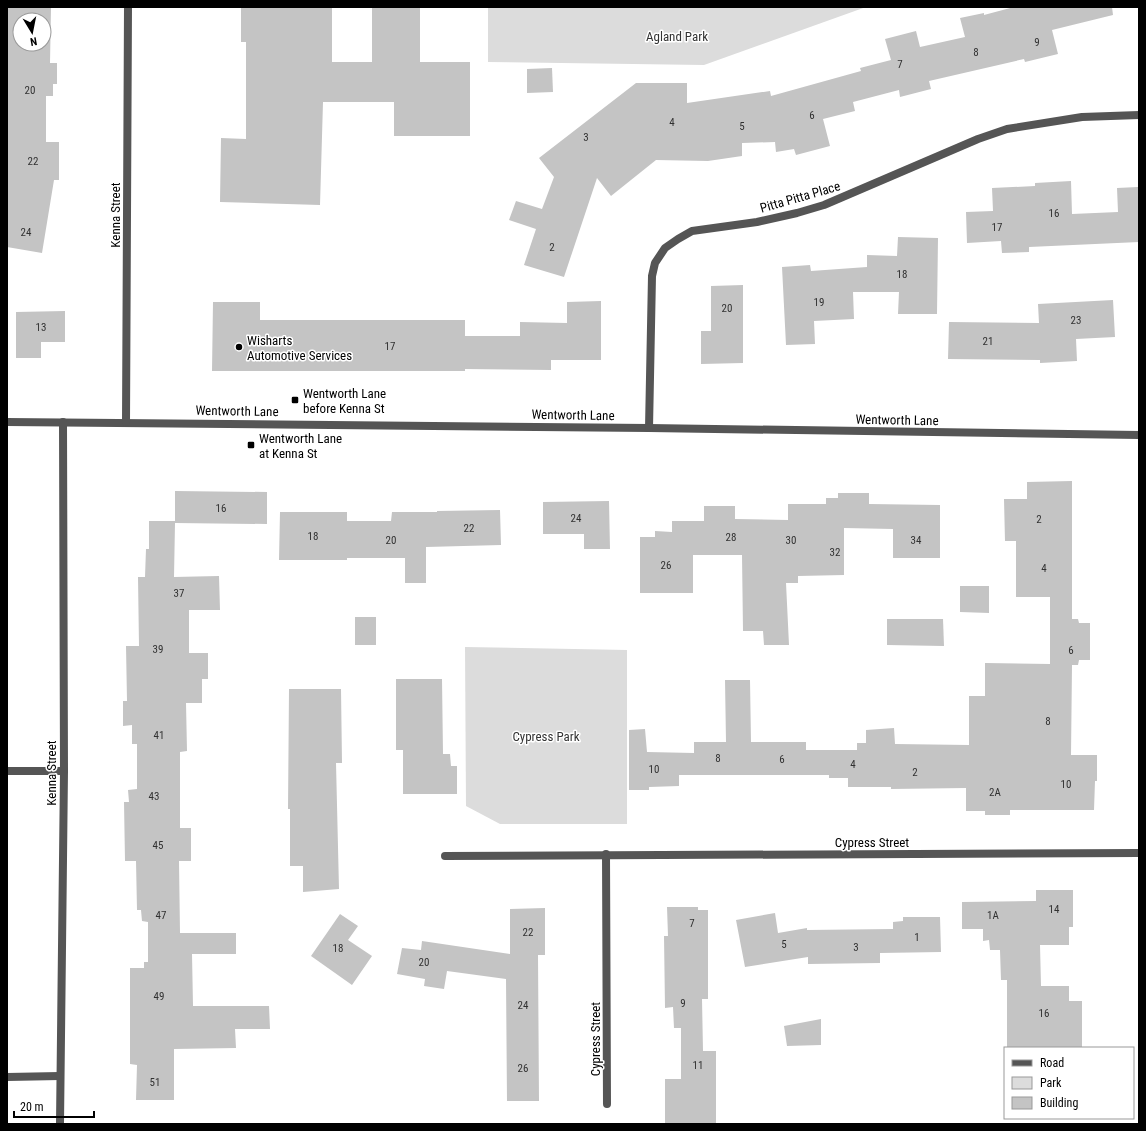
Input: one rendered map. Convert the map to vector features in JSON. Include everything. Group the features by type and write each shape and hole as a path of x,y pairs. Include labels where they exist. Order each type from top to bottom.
{"street":[{"name":"Kenna Street","path":"126,422 128,7"},
{"name":"Pitta Pitta Place","path":"650,428 652,276 655,263 665,248 678,239 692,231 757,222 824,205 978,138 1006,129 1082,117 1139,115"},
{"name":"Wentworth Lane","path":"7,422 650,428 1139,435"},
{"name":"Kenna Street","path":"60,1124 64,771 64,422"},
{"path":"7,771 64,771"},
{"name":"Cypress Street","path":"445,856 606,854 1139,853"},
{"name":"Cypress Street","path":"606,854 607,1104"},
{"path":"7,1076 60,1076"}],"green space":[{"name":"Agland Park","path":"488,7 866,7 704,65 488,62"},
{"name":"Cypress Park","path":"465,647 627,650 627,824 500,824 466,806"}],"building":[{"path":"7,7 51,7 51,12 12,12 12,52 50,52 50,63 57,63 57,84 53,84 53,96 46,96 46,142 59,142 59,180 54,180 42,253 7,247"},
{"path":"241,7 332,7 332,62 372,62 372,7 420,7 420,62 470,62 470,136 394,136 394,102 323,102 320,205 220,202 221,138 246,139 246,42 241,42"},
{"path":"1014,7 1112,7 1113,15 1052,30 1058,54 1025,62 1024,59 929,81 931,89 900,97 899,90 853,102 855,111 823,119 830,146 796,155 794,149 776,152 775,142 742,143 742,156 708,161 656,160 611,196 597,178 564,277 524,265 536,229 509,220 516,201 542,209 554,177 539,158 636,83 687,83 687,103 770,91 771,96 861,71 860,68 891,60 885,39 916,31 920,47 965,37 960,18 984,13 984,15"},
{"path":"552,68 553,92 527,93 527,69"},
{"path":"1071,181 1072,214 1118,212 1117,188 1138,187 1139,242 1029,247 1029,252 1002,253 1001,241 967,243 966,212 993,211 992,188 1035,186 1035,183"},
{"path":"898,237 938,238 937,314 898,314 899,292 853,292 854,319 814,321 815,344 786,345 782,267 810,265 811,271 867,267 867,255 897,256"},
{"path":"743,285 743,363 701,364 701,331 711,331 711,286"},
{"path":"1113,300 1115,337 1076,339 1077,361 1040,363 1040,360 948,359 949,322 1039,323 1038,304"},
{"path":"601,301 601,360 551,360 551,370 465,369 465,371 212,371 213,302 260,302 260,320 465,320 465,336 520,336 520,322 567,323 567,302"},
{"path":"65,311 65,342 41,342 41,358 16,358 16,312"},
{"path":"1072,481 1072,619 1078,619 1079,623 1090,623 1090,660 1079,660 1078,665 1072,665 1071,755 1097,755 1097,781 1095,781 1094,810 1010,810 1010,815 985,815 985,811 966,811 966,788 891,789 891,787 848,787 848,778 829,778 829,775 679,775 679,786 649,787 649,790 629,790 629,730 645,729 647,752 694,753 694,742 726,742 725,680 750,680 751,742 806,742 806,750 857,750 857,743 866,743 866,730 894,728 895,744 969,745 969,696 985,696 985,663 1050,664 1050,597 1016,597 1016,541 1005,541 1004,499 1027,499 1027,482"},
{"path":"175,491 267,492 267,524 175,523 174,577 219,576 220,610 189,610 189,653 208,653 208,679 202,679 202,703 186,703 187,751 180,752 180,828 191,828 191,861 179,861 180,933 236,933 236,954 192,954 193,1006 269,1006 270,1029 235,1029 236,1048 174,1049 174,1100 136,1100 137,1065 130,1064 130,968 144,968 144,962 148,962 148,922 142,921 141,910 137,910 136,861 125,861 124,802 129,802 128,790 137,789 137,744 132,744 132,725 123,726 123,701 127,701 126,646 139,646 138,577 145,577 146,549 149,549 149,521 175,521"},
{"path":"838,493 869,493 869,504 940,505 940,558 893,558 893,529 844,528 844,575 798,576 798,583 786,583 789,645 764,645 763,631 743,631 742,555 693,555 693,593 640,593 640,537 655,537 655,531 672,532 672,521 704,521 704,506 735,506 735,519 788,520 788,504 826,504 826,498 838,498"},
{"path":"609,501 610,549 584,549 584,534 543,534 543,502"},
{"path":"500,510 501,545 426,547 426,583 405,583 405,558 279,560 280,512 347,512 347,521 391,521 392,512"},
{"path":"960,586 989,586 989,613 960,612"},
{"path":"355,617 376,617 376,645 355,645"},
{"path":"887,619 943,619 944,646 887,645"},
{"path":"396,679 442,679 443,754 450,754 451,766 457,766 457,794 403,794 403,750 396,750"},
{"path":"289,689 341,689 342,763 336,763 339,889 303,892 303,866 290,866 290,809 288,809"},
{"path":"1036,890 1073,890 1073,927 1069,927 1069,945 1040,945 1041,986 1069,986 1069,1001 1082,1001 1082,1047 1007,1047 1007,980 1001,980 1000,950 990,950 989,940 983,941 983,929 962,929 962,902 1036,901"},
{"path":"667,907 698,907 698,910 708,910 708,999 702,999 703,1051 716,1051 716,1124 665,1124 665,1079 681,1079 681,1028 674,1028 673,1007 665,1008 664,936 668,936"},
{"path":"545,908 545,955 538,955 539,1101 507,1101 506,979 447,971 444,989 424,986 425,979 397,974 402,948 421,950 422,941 510,954 510,909"},
{"path":"775,913 778,933 807,928 807,930 893,929 893,922 903,921 903,917 940,917 941,952 880,953 880,963 808,964 808,957 745,967 736,920"},
{"path":"340,914 358,926 348,940 372,956 352,985 311,956"},
{"path":"821,1019 821,1045 787,1046 784,1026"}],"place":[{"name":"Wisharts Automotive Services","path":"239,347"},
{"name":"Wentworth Lane before Kenna St","path":"295,400"},
{"name":"Wentworth Lane at Kenna St","path":"251,445"}]}
